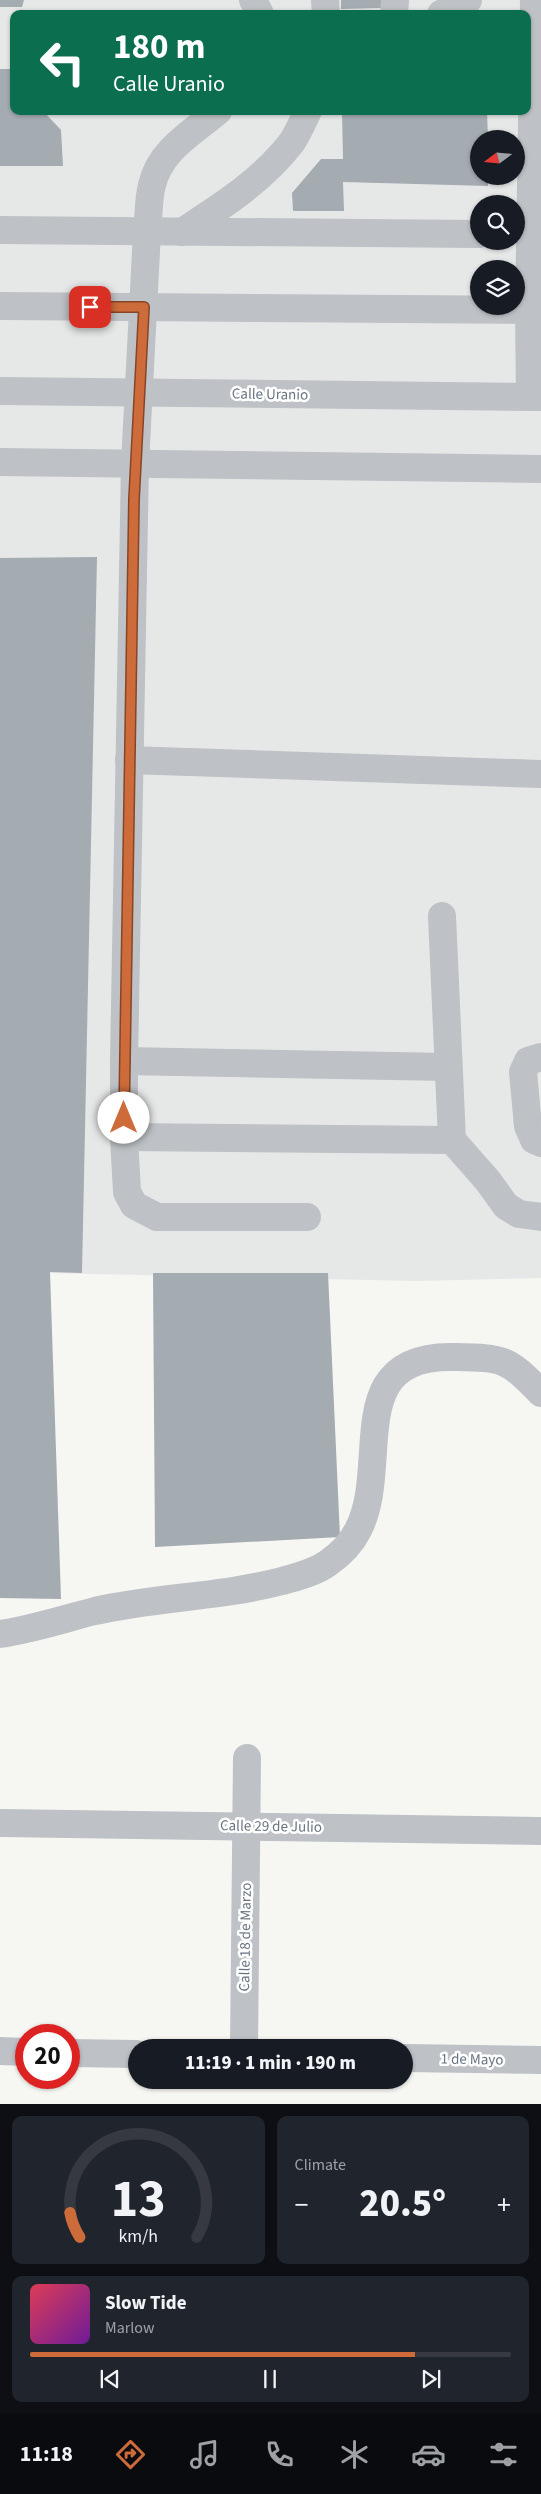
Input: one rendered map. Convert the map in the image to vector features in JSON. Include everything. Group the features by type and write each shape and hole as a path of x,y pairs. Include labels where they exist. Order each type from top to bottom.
{"street":[{"path":"449,10 468,0"},
{"path":"534,0 529,234 535,310 536,397"},
{"path":"213,115 170,148 159,165 152,185 148,232 135,464 124,1061 124,1138 127,1192 134,1205 146,1213 157,1217 307,1217"},
{"path":"182,232 245,190 268,169 293,141 306,115"},
{"path":"0,230 470,234"},
{"path":"0,306 535,310"},
{"name":"Calle Uranio","path":"0,391 536,397"},
{"path":"0,462 541,469"},
{"path":"129,760 541,774"},
{"path":"442,916 452,1140 488,1181 506,1206 518,1214 541,1218"},
{"path":"541,1057 528,1061 523,1072 528,1126 534,1140 541,1143"},
{"path":"124,1061 448,1067"},
{"path":"124,1138 452,1140"},
{"path":"0,1634 57,1623 95,1611 157,1600 257,1587 297,1577 327,1564 348,1547 359,1529 366,1507 378,1403 389,1382 402,1367 420,1360 442,1357 493,1358 508,1363 515,1368 541,1393"},
{"name":"Calle 18 de Marzo","path":"244,2039 247,1758"},
{"name":"Calle 29 de Julio","path":"0,1823 541,1831"},
{"path":"0,2051 15,2052"},
{"path":"80,2053 128,2054"},
{"name":"1 de Mayo","path":"413,2058 541,2060"}],"shaded area":[{"path":"0,0 541,0 541,1278 416,1281 0,1272"}],"building":[{"path":"0,0 24,0 22,7 0,7"},
{"path":"341,0 381,0 381,8 341,9"},
{"path":"0,69 10,69 10,115 47,115 61,130 63,166 0,166"},
{"path":"342,115 487,115 488,130 470,130 470,185 488,186 343,182 344,211 293,211 292,193 321,159 343,159"},
{"path":"97,557 82,1273 50,1272 61,1599 0,1598 0,558"},
{"path":"153,1273 328,1273 340,1537 155,1547"}],"route":[{"path":"90,307 144,307 134,499 124,1024 124,1118"}]}
